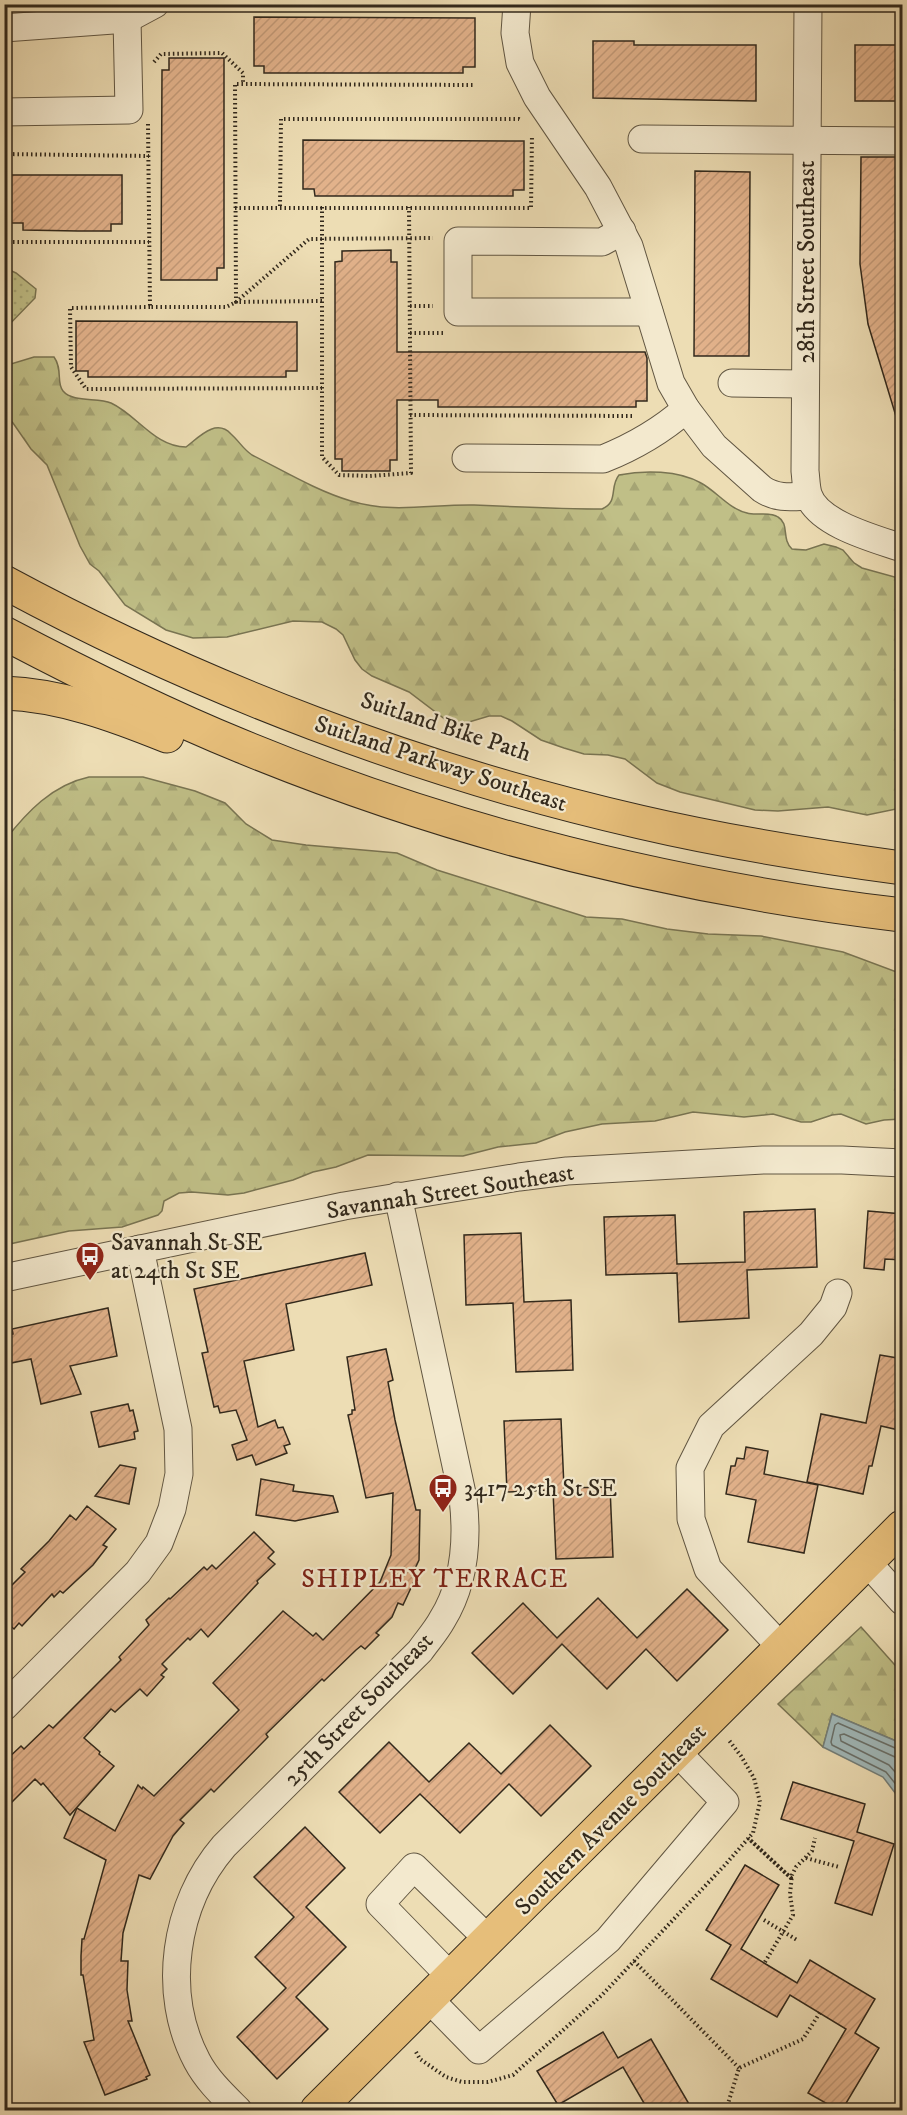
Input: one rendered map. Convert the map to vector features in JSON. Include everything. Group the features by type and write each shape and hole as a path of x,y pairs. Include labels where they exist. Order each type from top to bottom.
{"main road":[{"name":"Suitland Parkway Southeast","path":"4,582 117,639 216,683 316,724 449,770 581,808 651,825 753,845 903,868"},
{"name":"Suitland Parkway Southeast","path":"4,633 103,684 240,746 384,800 565,854 712,886 855,910 903,915"},
{"path":"4,693 66,702 112,714 251,772 335,803 502,836"},
{"name":"Southern Avenue Southeast","path":"317,2110 903,1527"}],"street":[{"path":"4,28 127,20 155,4"},
{"path":"517,4 515,33 520,63 537,97 598,187 622,231 629,246 671,383 686,410 714,446 771,495 815,505 849,528 903,548"},
{"name":"28th Street Southeast","path":"808,4 805,471 815,505"},
{"path":"4,112 129,110 127,20"},
{"path":"642,139 903,141"},
{"path":"622,231 602,242 458,241 459,312 649,312"},
{"path":"732,383 805,384"},
{"path":"466,458 603,459 623,451 668,425 686,410"},
{"name":"Savannah Street Southeast","path":"4,1278 399,1196 567,1171 763,1160 903,1163"},
{"name":"25th Street Southeast","path":"238,2110 220,2092 197,2061 182,2018 176,1961 181,1931 189,1908 206,1870 224,1846 420,1651 436,1629 452,1600 465,1551 463,1497 399,1196"},
{"path":"4,1707 138,1572 159,1543 172,1509 179,1474 178,1429 140,1249"},
{"path":"782,1648 708,1569 691,1519 690,1468 711,1426 811,1335 833,1307 838,1293"},
{"path":"867,1562 903,1601"},
{"path":"489,1940 414,1867 380,1904 440,1988 479,2050 608,1940 725,1802 677,1752"}],"path":[{"path":"148,69 161,54 222,53 243,73 243,84"},
{"path":"236,302 235,84 475,85"},
{"path":"280,206 281,119 519,118 525,124"},
{"path":"148,123 150,307"},
{"path":"235,208 280,206 531,208 532,130"},
{"path":"4,154 149,156"},
{"path":"322,207 322,457 339,475 370,476 411,473 409,207"},
{"path":"322,388 86,389 71,367 70,308 226,307 236,302 309,239 427,237 458,241"},
{"path":"4,242 149,242"},
{"path":"236,302 322,301"},
{"path":"410,416 636,416"},
{"path":"748,1838 757,1846 791,1878 748,1838"},
{"path":"765,1962 793,1915 790,1894 791,1878 796,1867 812,1851 815,1838"},
{"path":"806,1858 839,1867"},
{"path":"764,1920 797,1940"},
{"path":"634,1961 739,2068"},
{"path":"726,2110 739,2068 803,2039 821,2011"}],"green space":[{"path":"5,268 16,273 36,289 35,298 5,329"},
{"path":"34,357 54,357 58,366 61,388 67,395 111,403 165,442 186,447 202,434 219,428 234,437 252,455 338,497 366,505 397,508 474,505 602,509 612,498 619,475 639,472 672,473 701,483 740,511 775,515 784,524 787,541 792,549 806,550 824,544 836,547 843,550 854,563 862,568 902,579 902,811 896,809 867,815 828,807 778,811 755,810 680,792 657,783 625,759 608,755 584,754 564,748 541,740 501,716 489,716 459,725 450,723 409,692 372,676 362,669 343,635 322,622 293,621 227,637 193,638 166,630 125,605 99,571 90,564 80,546 47,465 31,449 5,415 5,363 11,364"},
{"path":"89,777 143,777 195,791 225,803 246,824 272,840 397,853 437,870 586,917 622,919 667,929 708,934 761,936 843,952 902,974 902,1119 866,1124 841,1114 811,1122 801,1122 773,1114 744,1117 693,1112 655,1121 602,1124 565,1132 536,1143 498,1147 463,1156 368,1155 336,1167 244,1193 228,1195 179,1193 164,1201 162,1211 158,1215 122,1227 69,1231 5,1245 5,840 41,801 63,786"},
{"path":"861,1627 902,1673 902,1746 896,1741 832,1714 823,1747 778,1704"}],"water":[{"path":"832,1714 896,1741 902,1746 902,1802 883,1777 823,1747"}],"building":[{"path":"254,17 475,18 475,67 463,67 463,73 264,73 264,66 254,66"},
{"path":"593,41 634,41 634,45 756,45 756,101 593,98"},
{"path":"855,45 897,45 897,101 855,101"},
{"path":"169,58 224,58 224,268 217,268 217,280 161,280 162,70 169,70"},
{"path":"303,140 524,141 524,190 513,190 513,196 315,196 314,189 303,189"},
{"path":"861,157 903,157 903,422 898,423 868,324 860,264"},
{"path":"695,171 750,172 749,356 694,356"},
{"path":"4,175 122,175 122,224 111,224 111,231 78,231 23,230 23,223 4,223"},
{"path":"391,250 391,262 397,262 397,352 645,352 647,401 636,401 636,407 438,407 438,400 397,400 397,460 390,460 390,471 342,471 342,459 335,459 335,262 342,261 342,251"},
{"path":"76,321 297,322 297,371 286,371 286,377 88,377 88,371 76,371"},
{"path":"815,1209 817,1267 747,1270 749,1318 679,1322 677,1273 606,1275 604,1217 675,1215 677,1264 745,1262 744,1212"},
{"path":"868,1211 903,1214 903,1260 885,1259 884,1270 864,1268"},
{"path":"521,1233 524,1302 571,1300 573,1370 516,1372 513,1303 466,1305 464,1235"},
{"path":"365,1253 372,1285 286,1304 294,1350 244,1361 258,1427 275,1420 278,1428 283,1427 290,1444 284,1446 287,1453 256,1465 252,1455 237,1460 232,1445 247,1440 236,1410 220,1413 218,1406 214,1407 202,1353 208,1352 194,1289"},
{"path":"108,1308 117,1356 70,1366 81,1394 41,1404 31,1359 11,1363 5,1336 13,1334 12,1329"},
{"path":"386,1349 393,1380 388,1382 395,1420 416,1510 420,1510 419,1560 412,1575 416,1577 403,1605 398,1603 392,1617 376,1633 379,1635 365,1649 361,1646 356,1650 324,1681 322,1679 266,1734 268,1737 214,1792 211,1789 180,1820 184,1823 173,1836 150,1879 139,1875 123,1933 121,1961 128,1961 127,1990 132,2021 128,2021 150,2075 146,2077 147,2079 105,2095 84,2042 94,2040 83,1975 81,1975 81,1956 82,1939 84,1939 106,1860 64,1838 77,1808 115,1831 138,1785 154,1796 239,1710 213,1683 283,1611 313,1636 316,1633 323,1640 380,1582 391,1555 393,1493 366,1498 348,1415 355,1410 347,1357"},
{"path":"880,1355 903,1359 903,1431 881,1426 863,1494 807,1482 821,1414 866,1423"},
{"path":"128,1404 130,1411 133,1410 138,1431 134,1432 135,1439 99,1447 91,1412"},
{"path":"561,1419 564,1488 610,1487 613,1557 556,1559 553,1490 507,1492 504,1421"},
{"path":"746,1447 768,1451 764,1474 818,1485 804,1553 748,1542 756,1500 726,1494 731,1466 735,1466 737,1458 744,1459"},
{"path":"120,1465 136,1468 129,1504 95,1496"},
{"path":"261,1479 294,1485 293,1491 333,1496 338,1512 295,1521 256,1515"},
{"path":"87,1506 116,1529 103,1545 107,1547 93,1565 63,1593 60,1591 54,1597 52,1594 22,1626 19,1623 14,1629 4,1620 4,1598 8,1595 5,1592 25,1572 21,1569 49,1541 70,1515 76,1520"},
{"path":"254,1532 274,1552 268,1558 275,1564 208,1637 201,1629 190,1640 188,1638 162,1664 167,1669 161,1675 164,1677 147,1696 140,1689 115,1712 111,1709 84,1738 114,1766 70,1815 43,1783 41,1785 35,1779 4,1810 4,1762 21,1746 24,1749 49,1725 53,1728 121,1660 119,1657 149,1625 146,1620 169,1598 204,1567 207,1570 212,1565 216,1569"},
{"path":"687,1589 728,1630 677,1681 646,1649 607,1689 562,1644 513,1694 472,1653 523,1603 557,1638 598,1598 637,1638"},
{"path":"550,1725 591,1766 541,1816 509,1784 460,1833 420,1794 380,1833 339,1792 389,1742 429,1782 469,1743 501,1774"},
{"path":"793,1782 865,1804 857,1832 894,1844 872,1915 835,1903 854,1841 781,1819"},
{"path":"305,1827 345,1868 306,1907 346,1947 296,1997 328,2029 277,2079 237,2037 286,1988 255,1957 294,1917 254,1877"},
{"path":"745,1865 779,1885 741,1949 797,1983 810,1960 875,1999 855,2033 879,2048 842,2110 808,2093 846,2029 790,1995 777,2017 711,1979 731,1945 706,1930"},
{"path":"603,2032 618,2058 651,2039 689,2104 677,2110 648,2110 623,2067 558,2105 537,2071"}],"place":[{"name":"Savannah St SE at 24th St SE","path":"90,1282"},
{"name":"3417 25th St SE","path":"443,1514"}],"district":[{"name":"SHIPLEY TERRACE","path":"435,1578"}]}
